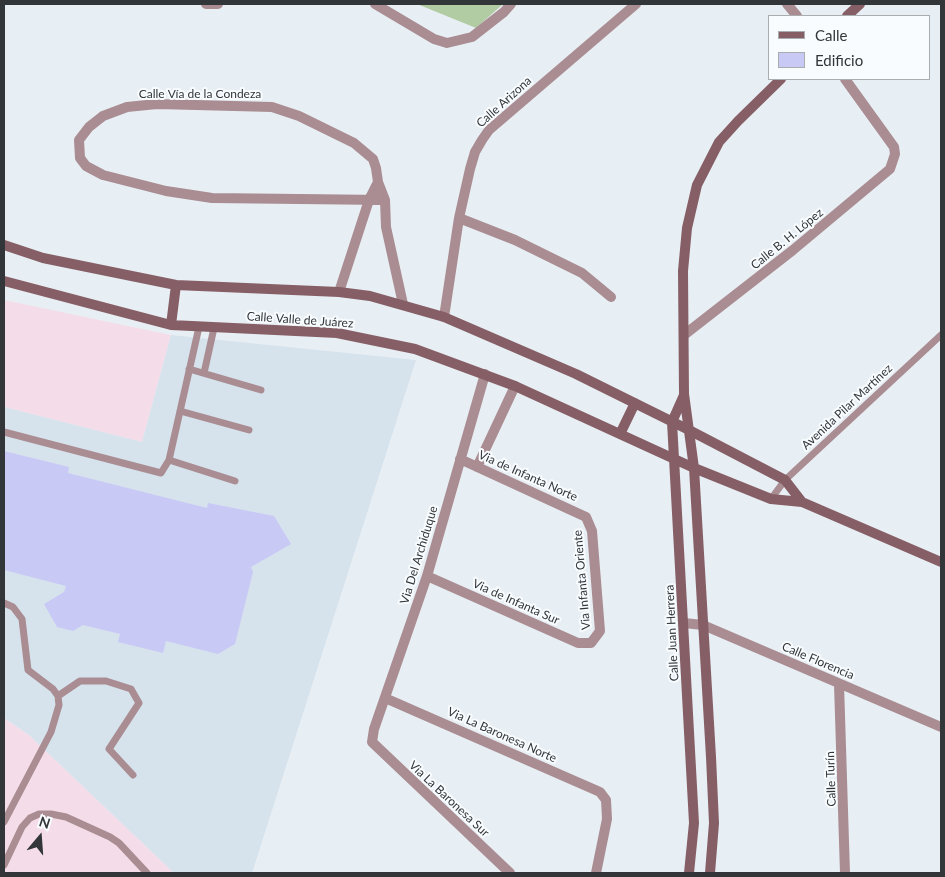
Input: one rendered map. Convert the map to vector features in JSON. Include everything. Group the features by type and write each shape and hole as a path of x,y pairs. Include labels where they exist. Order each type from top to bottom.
{"street":[{"path":"206,4 218,4"},
{"path":"375,4 434,39 447,43 472,37 504,12 511,4"},
{"name":"Calle Arizona","path":"444,317 459,218 475,152 489,130 636,4"},
{"path":"788,4 796,15"},
{"path":"848,15 860,4"},
{"name":"Calle Juan Herrera","path":"710,873 714,823 694,468 684,394 684,271 687,228 698,185 719,142 780,80"},
{"name":"Calle B. H. López","path":"684,335 884,176 894,163 896,154 889,137 846,80"},
{"name":"Calle Vía de la Condeza","path":"385,200 212,198 166,191 104,174 86,166 80,158 79,140 89,127 102,116 138,105 272,107 299,116 354,143 373,159 378,182 385,200 386,228 403,304"},
{"path":"339,292 369,200 378,182"},
{"path":"459,218 516,240 582,273 611,297"},
{"path":"4,245 43,258 176,286 339,292 403,304 444,317 531,354 689,430 785,480 802,502 941,562"},
{"name":"Calle Valle de Juárez","path":"4,281 171,325 338,333 415,349 515,386 673,459 771,499 802,502"},
{"path":"171,325 176,286"},
{"name":"Via Del Archiduque","path":"372,742 374,729 427,576 485,374"},
{"path":"477,466 515,386"},
{"name":"Calle Juan Herrera","path":"684,394 672,422 694,823 689,873"},
{"path":"620,434 635,403"},
{"name":"Via de Infanta Norte","path":"460,459 586,517"},
{"name":"Via Infanta Oriente","path":"586,517 592,531 600,626 600,631 595,640"},
{"name":"Via de Infanta Sur","path":"427,576 578,643 586,644 595,640"},
{"name":"Calle Florencia","path":"684,623 703,625 941,727"},
{"name":"Calle Turín","path":"839,684 845,873"},
{"name":"Via La Baronesa Norte","path":"385,698 593,788 606,800 607,819 596,873"},
{"name":"Via La Baronesa Sur","path":"372,742 510,873"}],"lane":[{"path":"4,432 155,473 161,473 169,460 199,327"},
{"path":"204,373 214,328"},
{"name":"Avenida Pilar Martínez","path":"771,499 785,480 941,336"},
{"path":"190,369 261,390"},
{"path":"180,410 249,430"},
{"path":"169,460 235,481"},
{"path":"4,603 13,607 22,619 28,670 53,689 58,696 57,717 4,822"},
{"path":"58,696 80,681 106,681 131,688 138,703 109,749 133,775"},
{"path":"4,865 22,827 30,818 39,814 51,814 66,817 110,837 119,843 147,873"}],"shaded area":[{"path":"4,300 171,335 142,442 4,407"},
{"path":"171,335 416,360 252,873 174,873 29,735 4,718 4,407 142,442"},
{"path":"4,718 29,735 174,873 4,873"}],"green space":[{"path":"417,4 503,4 476,28"}],"building":[{"path":"4,451 69,467 68,473 207,508 208,503 274,516 291,544 251,567 253,572 235,644 218,654 166,641 163,653 118,642 120,634 83,625 73,631 57,627 44,604 64,592 66,586 4,570"}]}
